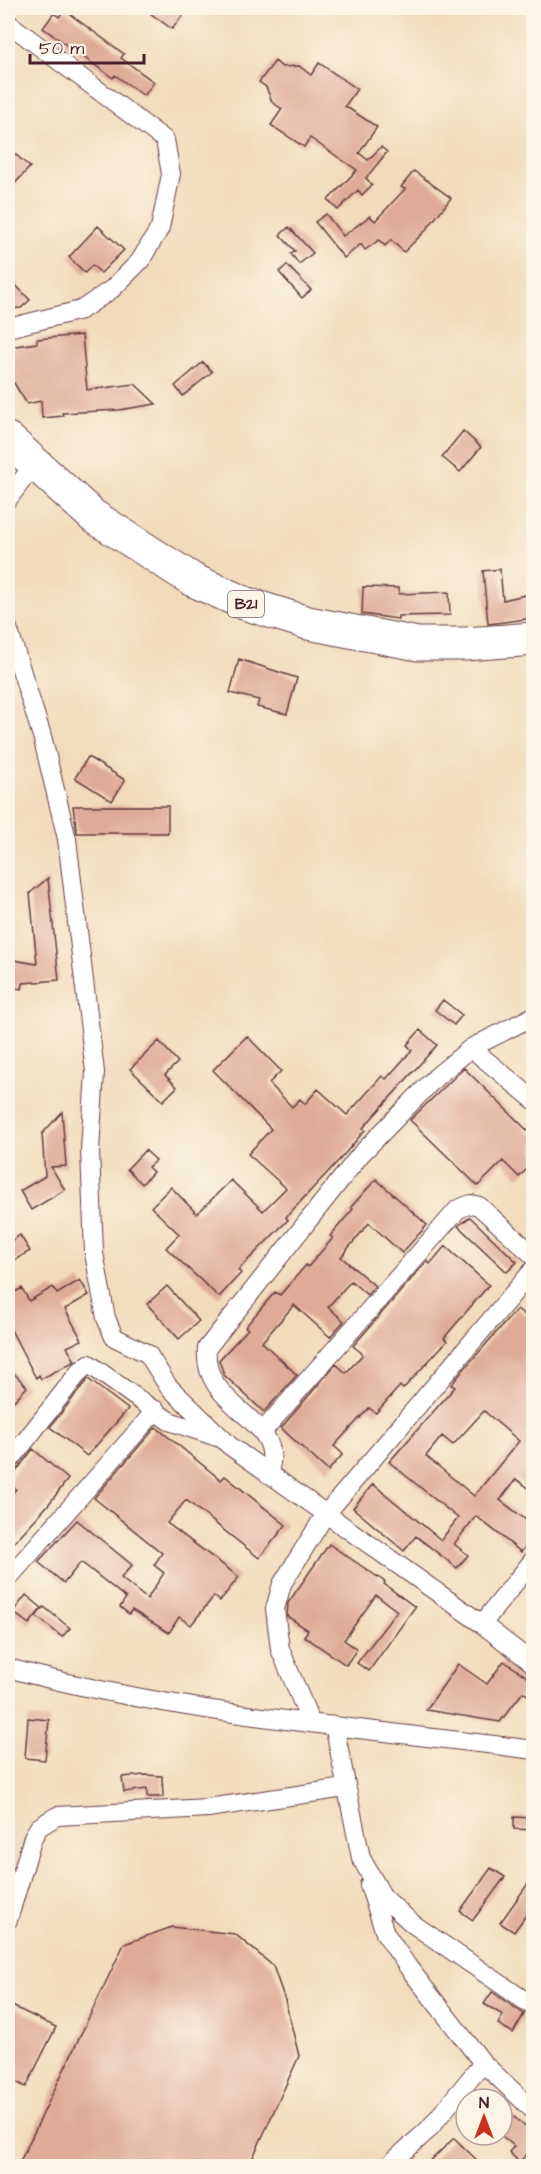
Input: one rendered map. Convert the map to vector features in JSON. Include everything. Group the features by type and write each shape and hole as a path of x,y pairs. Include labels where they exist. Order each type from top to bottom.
{"highway":[{"name":"B21","path":"8,439 93,516 194,580 244,603 308,623 418,644 465,644 534,639"}],"street":[{"path":"8,23 165,140 171,174 160,228 140,261 112,289 81,310 8,328"},
{"path":"8,499 35,463"},
{"path":"8,628 11,653 42,736 67,839 95,1072 90,1150 94,1253 106,1318 114,1337 148,1354 168,1386 222,1438 268,1474 482,1624 534,1664"},
{"path":"268,1474 273,1460 273,1450 262,1432 215,1386 207,1367 207,1348 361,1154 436,1077 471,1048 534,1016"},
{"path":"471,1048 534,1100"},
{"path":"262,1432 458,1209 471,1204 479,1206 534,1256"},
{"path":"311,1723 280,1649 275,1609 277,1595 287,1574 325,1515 534,1269"},
{"path":"8,1463 80,1371 89,1364 106,1373 140,1402 156,1410 169,1421 222,1438"},
{"path":"11,1575 156,1410"},
{"path":"482,1624 534,1559"},
{"path":"8,1668 57,1682 163,1704 534,1750"},
{"path":"334,1725 361,1858 385,1933 408,1967 483,2063 534,2111"},
{"path":"8,1920 33,1837 39,1827 57,1816 208,1808 345,1788"},
{"path":"361,1858 383,1897 413,1924 534,2007"},
{"path":"388,2166 428,2130 483,2063"}],"building":[{"path":"143,8 176,8 184,14 172,29"},
{"path":"64,10 124,54 121,58 154,82 144,96 115,75 113,78 43,28 54,13 59,17"},
{"path":"275,61 282,67 299,66 311,75 319,63 357,89 345,106 377,127 359,153 368,160 381,147 387,152 366,178 372,185 362,195 358,190 338,210 328,200 357,170 310,138 304,147 271,125 282,109 272,102 266,87 259,82"},
{"path":"8,148 30,167 8,191"},
{"path":"414,171 451,198 426,230 404,252 391,240 385,246 379,240 365,250 361,244 344,258 315,222 326,214 343,236 370,216 375,221 405,189 401,187"},
{"path":"98,226 124,250 101,273 92,265 85,273 69,257"},
{"path":"289,227 313,253 299,264 291,254 295,251 280,235"},
{"path":"287,265 311,290 302,298 279,272"},
{"path":"8,277 30,300 21,308 8,309"},
{"path":"82,335 87,390 135,384 156,404 119,410 62,413 63,416 42,418 41,401 27,404 14,383 8,388 8,347 37,343 37,339"},
{"path":"203,362 212,372 183,396 175,386"},
{"path":"463,431 481,447 460,472 442,457"},
{"path":"500,569 503,600 534,593 534,618 488,624 483,571"},
{"path":"363,587 399,588 399,594 449,592 450,615 398,616 398,619 362,614"},
{"path":"239,659 297,678 287,714 257,707 259,700 230,693"},
{"path":"88,757 125,780 112,801 75,778"},
{"path":"73,806 168,806 168,833 77,833"},
{"path":"48,878 59,980 23,983 22,989 8,987 8,959 37,964 30,893"},
{"path":"443,1000 462,1015 454,1025 435,1010"},
{"path":"420,1030 437,1045 363,1128 365,1130 342,1157 286,1217 288,1220 238,1270 241,1273 219,1297 166,1248 179,1234 151,1207 171,1187 197,1214 231,1180 263,1211 286,1188 248,1154 271,1129 213,1070 247,1036 281,1071 269,1083 292,1107 300,1099 305,1104 318,1089 347,1115 382,1076 386,1079 412,1050 407,1045"},
{"path":"159,1041 178,1062 165,1075 177,1087 163,1101 130,1069"},
{"path":"464,1068 534,1137 534,1162 519,1177 503,1161 478,1186 410,1120"},
{"path":"62,1112 66,1166 51,1167 65,1190 31,1210 20,1191 45,1176 42,1134"},
{"path":"145,1150 156,1160 148,1167 153,1172 142,1184 127,1169"},
{"path":"376,1179 427,1225 402,1253 369,1223 341,1257 375,1286 367,1295 351,1281 328,1307 344,1321 330,1337 294,1305 262,1342 297,1375 264,1412 224,1375 219,1360 248,1329 245,1327 275,1292 280,1295 306,1265 308,1267 333,1238 330,1236 353,1209 351,1207"},
{"path":"470,1217 517,1262 507,1272 458,1226"},
{"path":"20,1235 30,1251 8,1264 8,1243"},
{"path":"445,1246 489,1285 444,1338 447,1341 403,1389 400,1386 376,1413 369,1408 334,1446 343,1454 328,1471 281,1428 336,1364 346,1373 363,1354 353,1346 427,1261 430,1264"},
{"path":"80,1280 89,1295 65,1309 82,1340 67,1347 75,1361 41,1379 39,1375 36,1378 8,1324 8,1296 22,1288 29,1301 53,1287 57,1294"},
{"path":"167,1286 199,1321 179,1339 147,1304"},
{"path":"517,1309 534,1322 534,1492 516,1479 500,1500 534,1526 534,1536 521,1552 476,1516 454,1544 468,1555 457,1568 416,1536 404,1551 353,1508 373,1484 441,1540 458,1518 389,1462 455,1387 451,1385","holes":["484,1411 519,1441 474,1496 426,1456 442,1436 453,1445"]},
{"path":"8,1367 27,1387 8,1407"},
{"path":"88,1379 128,1409 87,1456 50,1427"},
{"path":"156,1427 221,1480 225,1476 286,1525 259,1558 186,1500 167,1523 239,1577 220,1601 214,1596 191,1625 179,1617 169,1633 132,1610 129,1614 120,1607 126,1598 81,1562 64,1583 38,1562 77,1520 132,1565 121,1578 147,1599 164,1573 154,1565 162,1553 94,1498"},
{"path":"33,1449 68,1479 8,1549 8,1498 16,1489 8,1482"},
{"path":"329,1544 385,1582 384,1584 415,1607 369,1671 357,1663 397,1611 376,1595 344,1640 357,1649 346,1665 304,1636 308,1630 287,1616 288,1603"},
{"path":"26,1595 42,1608 29,1624 13,1612"},
{"path":"44,1607 70,1628 62,1637 36,1616"},
{"path":"504,1661 534,1682 534,1699 523,1692 500,1722 426,1710 458,1664 487,1684"},
{"path":"28,1718 49,1720 45,1760 25,1758"},
{"path":"162,1776 163,1797 147,1797 147,1789 124,1792 122,1777"},
{"path":"514,1817 534,1818 534,1830 514,1829"},
{"path":"491,1868 505,1877 473,1920 460,1911"},
{"path":"534,1875 534,1904 514,1932 500,1923"},
{"path":"172,1927 235,1934 273,1966 285,2000 299,2056 249,2166 18,2166 124,1944"},
{"path":"492,1992 524,2014 513,2033 498,2024 503,2015 484,2004"},
{"path":"8,2004 56,2027 26,2087 8,2078"},
{"path":"514,2117 534,2134 534,2162 526,2155 519,2162 509,2152 514,2147"},
{"path":"454,2138 454,2147 463,2147 483,2166 425,2166"}]}
